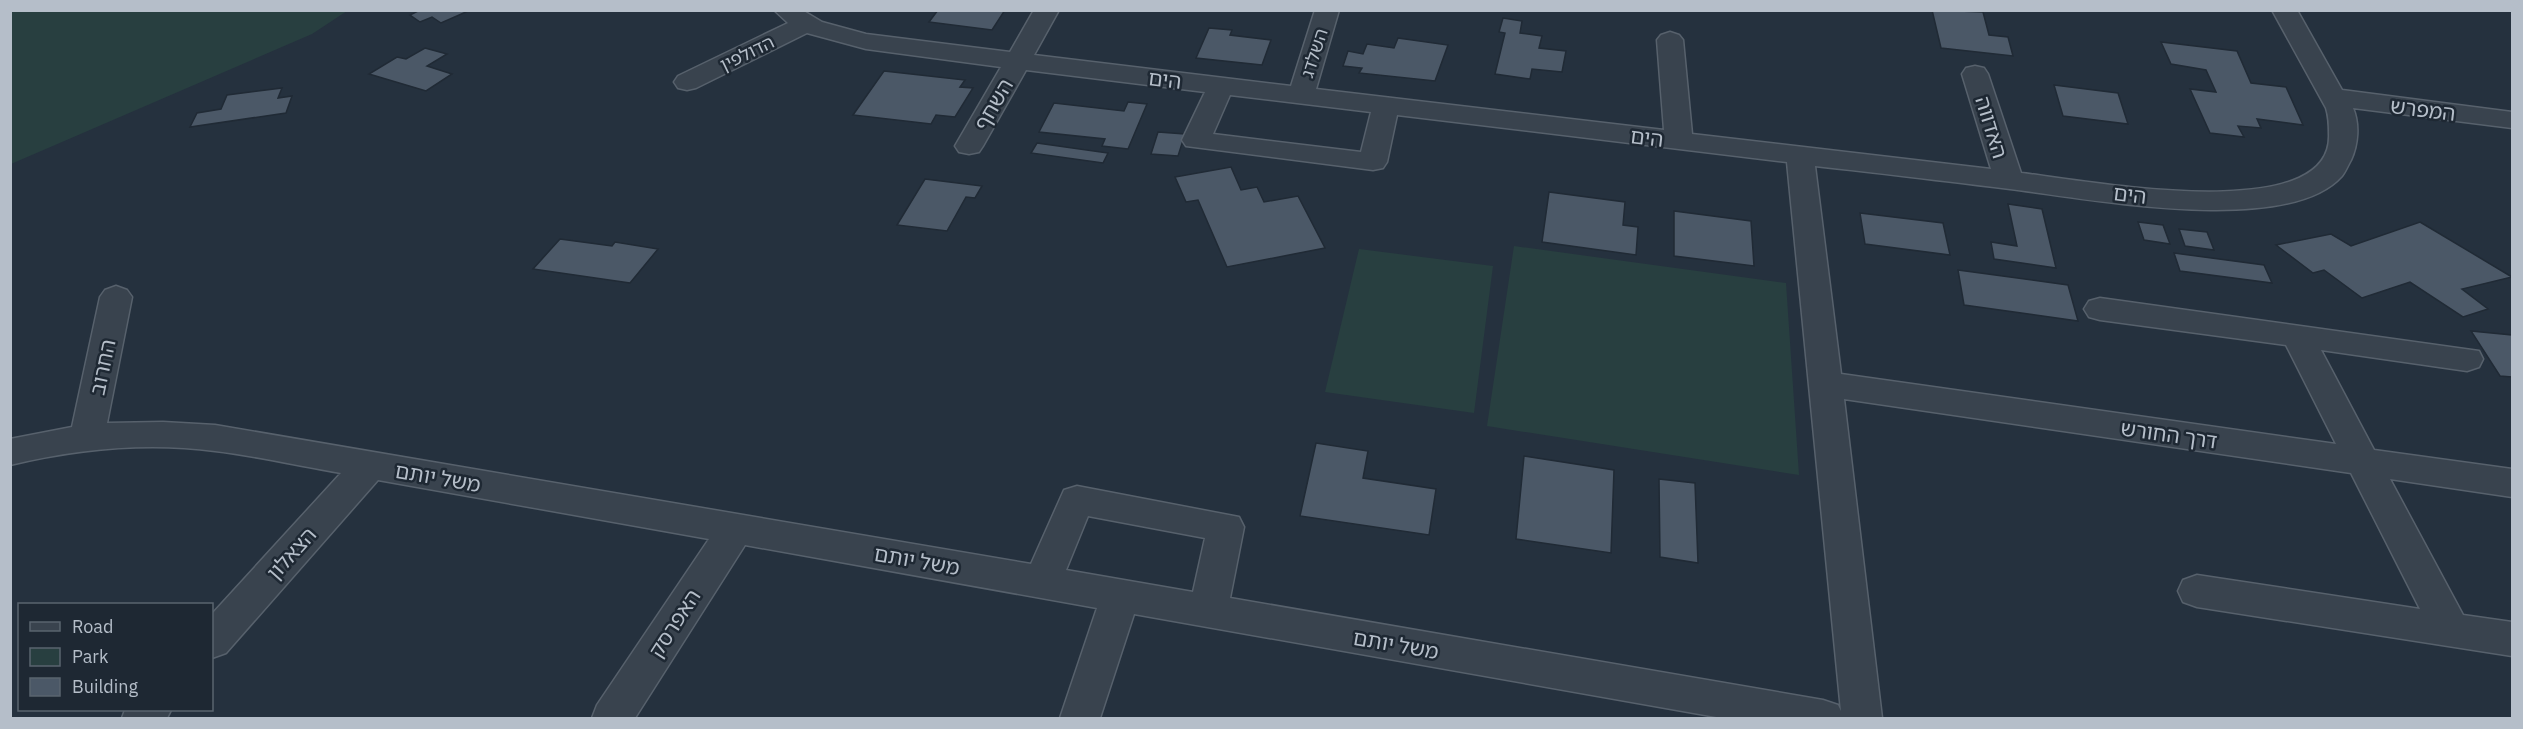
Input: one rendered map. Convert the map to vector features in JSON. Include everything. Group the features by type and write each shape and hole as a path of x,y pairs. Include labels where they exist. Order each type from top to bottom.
{"street":[{"name":"הים","path":"786,10 807,24 885,44 2191,200 2251,200 2278,197 2300,191 2318,182 2332,170 2341,155 2344,136 2342,114 2284,10"},
{"name":"השחף","path":"969,146 1047,10"},
{"name":"השלדג","path":"1300,95 1327,10"},
{"name":"הדולפין","path":"687,82 807,24"},
{"path":"1670,40 1679,140"},
{"name":"האדווה","path":"1976,74 2009,180"},
{"path":"1221,85 1196,140 1372,162 1386,105"},
{"name":"המפרש","path":"2333,97 2512,120"},
{"path":"1800,155 1862,718"},
{"name":"החרוב","path":"87,436 116,297"},
{"path":"2100,309 2467,359"},
{"path":"2297,336 2451,630"},
{"name":"דרך החורש","path":"1825,384 2512,483"},
{"name":"משל יותם","path":"10,452 87,436 130,433 215,438 1209,611 1678,706 1823,718"},
{"name":"הצאלון","path":"213,640 370,465"},
{"path":"1041,582 1077,500 1226,527 1209,611"},
{"name":"האפרסק","path":"612,718 736,528"},
{"path":"2197,591 2512,639"},
{"path":"1080,718 1120,595"}],"green space":[{"path":"11,10 347,11 312,34 11,164"},
{"path":"1514,246 1786,283 1799,475 1487,426"},
{"path":"1359,249 1493,266 1474,413 1325,392"}],"building":[{"path":"420,10 464,10 466,12 441,23 432,17 420,22 410,15"},
{"path":"938,10 1005,10 992,30 929,22"},
{"path":"1932,10 1983,12 1989,35 2008,37 2013,56 1941,48"},
{"path":"1503,18 1522,21 1520,33 1542,36 1539,48 1566,51 1562,72 1532,69 1530,79 1495,74 1505,33 1499,32"},
{"path":"1209,28 1232,30 1230,35 1271,40 1262,65 1196,58"},
{"path":"1398,38 1448,45 1435,81 1359,73 1362,68 1343,66 1348,51 1363,54 1367,44 1394,48"},
{"path":"2161,42 2237,51 2251,83 2286,87 2303,125 2257,119 2261,128 2238,126 2244,137 2210,133 2190,89 2216,92 2206,70 2171,64"},
{"path":"425,48 447,54 427,66 452,74 426,91 369,74 397,57 406,59"},
{"path":"884,71 965,80 960,87 973,88 955,117 936,115 931,124 853,115"},
{"path":"2054,85 2118,93 2128,124 2063,116"},
{"path":"282,88 278,98 292,96 286,113 190,127 197,113 221,109 227,95"},
{"path":"1128,102 1147,104 1128,149 1102,146 1105,139 1039,132 1054,103 1124,111"},
{"path":"1158,132 1185,134 1178,156 1151,154"},
{"path":"1037,143 1108,153 1103,163 1031,153"},
{"path":"1231,167 1241,190 1257,187 1264,202 1298,196 1325,248 1227,267 1198,200 1186,202 1175,177"},
{"path":"925,179 982,186 975,198 966,197 947,231 897,225"},
{"path":"1549,192 1625,202 1623,225 1638,227 1636,255 1542,242"},
{"path":"2008,204 2042,209 2056,268 1994,259 1991,242 2017,246"},
{"path":"1674,211 1751,221 1754,266 1674,256"},
{"path":"1860,213 1943,223 1950,255 1865,244"},
{"path":"2138,222 2163,225 2170,244 2144,240"},
{"path":"2420,222 2512,277 2462,289 2488,309 2463,317 2410,282 2362,298 2324,270 2313,273 2276,245 2331,234 2351,246"},
{"path":"2179,229 2207,232 2214,250 2185,246"},
{"path":"560,239 612,246 615,242 658,249 630,283 533,269"},
{"path":"2174,253 2264,265 2272,283 2180,271"},
{"path":"1958,270 2068,285 2078,321 1964,305"},
{"path":"2471,331 2512,335 2512,377 2500,376"},
{"path":"1316,443 1368,451 1363,478 1436,489 1429,535 1300,516"},
{"path":"1524,456 1614,470 1611,553 1516,539"},
{"path":"1659,479 1695,483 1698,563 1660,557"}]}
